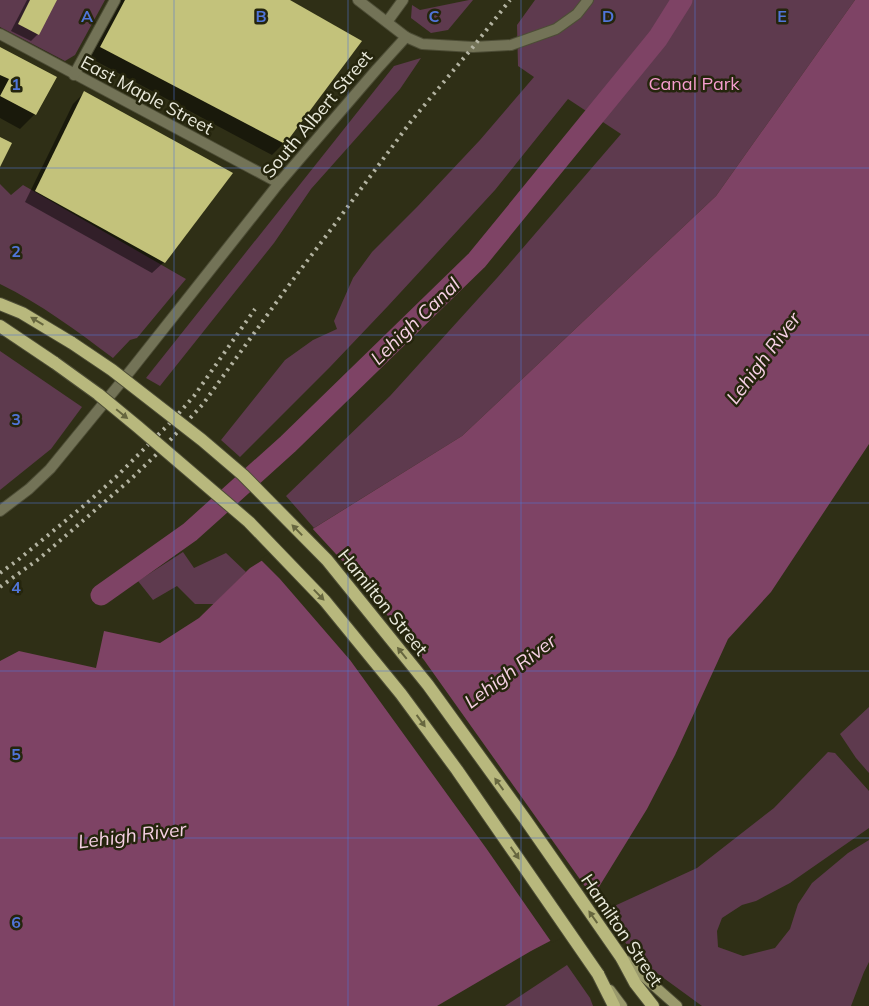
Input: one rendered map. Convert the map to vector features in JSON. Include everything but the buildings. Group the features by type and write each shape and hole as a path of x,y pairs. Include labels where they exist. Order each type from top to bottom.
{"main road":[{"name":"Hamilton Street","path":"0,304 22,313 72,343 112,370 202,440 244,475 327,560 428,685 621,956 634,983 653,1006"},
{"path":"0,326 98,394 138,427 249,522 325,601 424,724 622,1006"},
{"path":"621,956 677,1006"},
{"path":"598,974 614,1006"}],"street":[{"path":"74,75 115,0"},
{"path":"358,0 406,37 422,44 473,46 510,45 556,29 577,14 588,0"},
{"path":"387,22 403,0"},
{"name":"East Maple Street","path":"0,34 279,184"},
{"name":"South Albert Street","path":"0,511 29,489 50,469 279,184 406,37"}],"green space":[{"path":"0,0 105,0 75,55 65,61 0,27"},
{"path":"473,0 448,30 431,33 411,18 412,5 420,10"},
{"name":"Canal Park","path":"535,0 855,0 716,196 462,436 314,528 286,496 390,396 497,278 621,134 568,99 495,190 330,367 240,457 221,440 285,360 313,340 337,329 334,321 353,278 372,252 480,140 534,77 518,66 517,25"},
{"path":"421,58 400,89 311,189 274,243 160,386 146,378 394,66"},
{"path":"0,184 11,195 23,185 186,279 137,338 130,340 113,358 44,309 0,284"},
{"path":"0,351 82,407 51,449 0,490"},
{"path":"183,552 194,568 226,553 246,572 214,604 195,604 177,586 153,600 138,581"},
{"path":"869,707 869,773 840,734"},
{"path":"828,752 835,753 869,791 869,828 790,883 756,901 742,905 722,918 717,931 718,947 743,956 775,948 790,929 798,904 812,883 848,853 869,840 869,962 851,1006 702,1006 654,971 630,949 611,922 610,908 697,868 774,808"},
{"path":"567,965 590,998 593,1006 505,1006"}],"water":[{"name":"Lehigh River","path":"855,0 869,0 869,444 771,592 728,639 675,755 647,809 573,929 531,951 437,1006 0,1006 0,661 19,651 96,668 104,631 160,643 199,618 250,568 462,436 716,196"}],"pier":[{"path":"311,527 347,566 424,660 594,899 574,931 552,943 350,660 280,579 260,559"}],"waterway":[{"name":"Lehigh Canal","path":"101,595 190,532 288,444 477,260 658,38 682,0"}],"railway":[{"path":"0,587 40,558 131,479 162,449 203,404 412,120 510,0"},
{"path":"0,573 87,503 171,422 194,396 255,309"}]}
